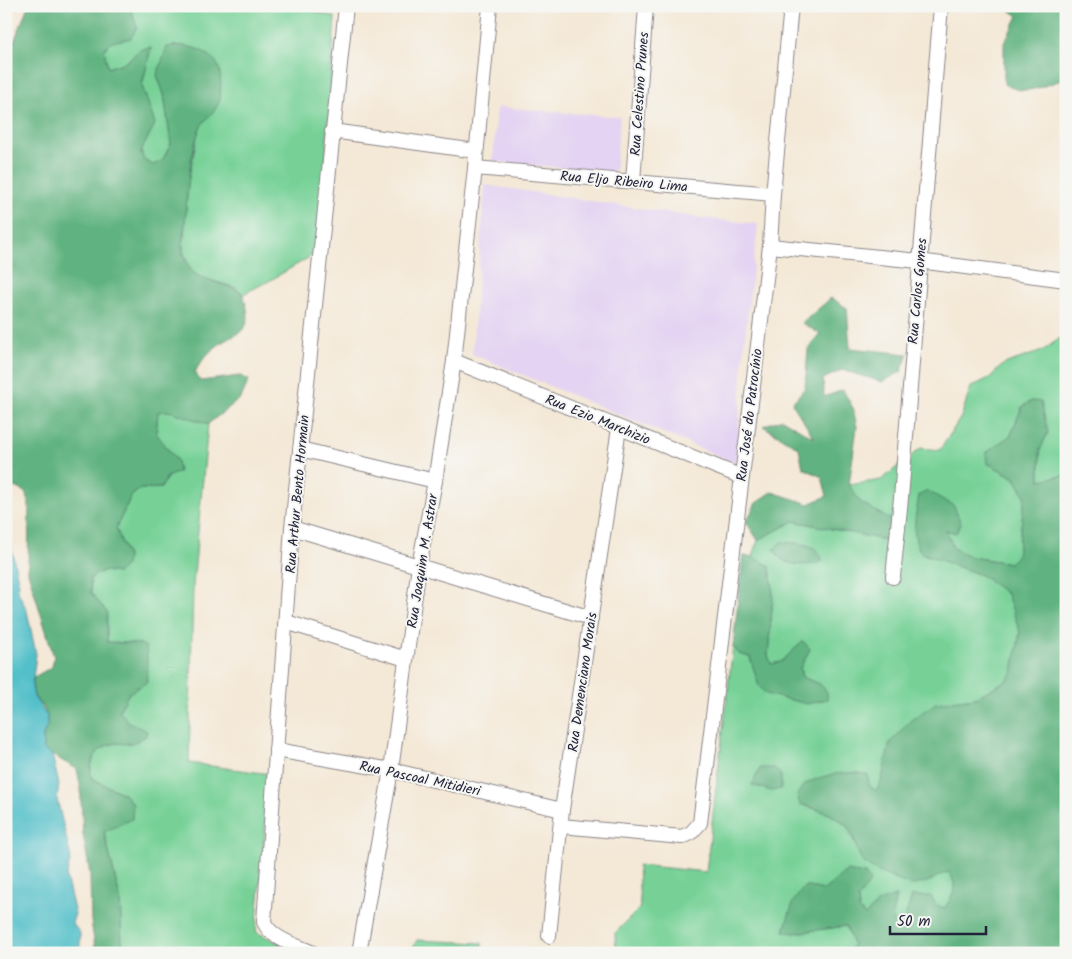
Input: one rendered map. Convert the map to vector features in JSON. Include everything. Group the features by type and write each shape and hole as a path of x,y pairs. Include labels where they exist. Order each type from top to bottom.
{"street":[{"name":"Rua Arthur Bento Hormain","path":"313,953 277,936 267,929 264,922 292,528 346,6"},
{"path":"332,132 476,151 490,6"},
{"name":"Rua Celestino Prunes","path":"633,181 646,6"},
{"name":"Rua José do Patrocínio","path":"561,826 682,837 691,833 700,823 770,246 773,194 791,6"},
{"name":"Rua Carlos Gomes","path":"893,577 941,6"},
{"name":"Rua Joaquim M. Astrar","path":"359,953 390,770 419,566 454,362 476,151"},
{"name":"Rua Eljo Ribeiro Lima","path":"475,168 773,194"},
{"path":"770,246 919,261 1066,280"},
{"name":"Rua Ezio Marchizio","path":"454,362 742,477"},
{"name":"Rua Demenciano Morais","path":"550,936 562,810 619,428"},
{"path":"300,449 435,481"},
{"path":"292,528 591,618"},
{"path":"286,622 406,659"},
{"name":"Rua Pascoal Mitidieri","path":"276,750 390,770 562,810"}],"shaded area":[{"path":"497,107 620,117 615,172 493,162"},
{"path":"485,185 702,218 758,224 744,347 736,463 472,354"}],"green space":[{"path":"28,6 130,6 137,27 131,38 112,42 104,49 108,68 126,62 141,49 151,47 142,86 155,124 141,151 144,160 153,165 162,161 171,144 164,94 157,75 167,47 181,46 197,49 211,56 216,62 220,75 220,99 216,108 201,126 193,152 182,248 185,260 194,273 243,294 248,314 242,331 211,351 200,363 195,373 201,381 240,376 249,380 241,398 208,424 169,411 158,412 156,433 177,461 179,472 167,477 161,488 140,489 131,496 116,528 127,556 126,566 118,573 103,571 90,578 91,593 107,612 107,642 141,644 146,647 147,682 129,693 119,711 129,722 147,731 146,736 127,744 114,743 106,746 94,757 91,767 91,778 124,794 133,804 132,819 104,832 120,899 122,945 128,953 96,953 91,921 90,874 83,834 80,784 77,769 43,750 43,737 47,724 46,712 33,692 34,677 52,667 54,657 28,572 29,501 24,491 15,487 6,489 6,55 9,54"},
{"path":"130,6 293,6 335,17 320,251 243,294 236,288 197,276 190,269 183,251 188,182 198,132 202,123 217,107 157,75 164,94 171,144 162,162 153,165 143,160 141,151 155,124 142,86 151,48 141,49 126,62 107,68 104,49 112,42 131,8"},
{"path":"1004,6 1066,6 1066,79 1028,90 1013,88 1004,84 1004,43 1018,16"},
{"path":"831,298 847,308 850,348 908,354 901,372 882,382 842,370 823,379 824,397 843,390 853,408 857,427 849,485 860,502 892,521 885,540 794,521 758,540 746,522 756,503 772,492 809,504 827,496 822,477 803,468 799,448 763,426 782,419 814,438 792,403 805,388 808,349 820,334 802,323"},
{"path":"1066,334 1066,473 1040,481 1040,450 1048,432 1022,407 1011,435 986,453 987,463 1015,478 1025,496 1017,556 1010,563 971,557 953,548 946,530 954,506 921,553 981,575 1007,594 1020,632 1013,672 1007,680 975,698 936,703 890,743 881,782 876,792 869,785 800,804 830,814 847,826 864,863 931,881 939,874 949,872 954,882 954,890 945,909 936,905 895,924 892,915 896,896 878,902 865,916 859,909 858,899 794,933 847,926 853,945 848,953 616,953 615,933 640,908 638,865 706,872 733,646 739,654 750,657 759,686 820,685 802,677 800,668 810,649 803,642 781,662 771,664 768,655 773,595 770,566 753,557 758,540 794,521 885,540 892,521 860,502 849,485 881,480 921,448 940,450 961,417 971,387 989,378 1004,364 1042,351"},
{"path":"1031,401 1041,402 1048,432 1040,450 1040,480 1061,476 1066,473 1066,953 848,953 853,945 846,926 794,933 784,931 793,902 805,886 824,890 846,871 865,874 870,882 858,899 859,909 865,916 878,902 896,896 892,915 895,924 904,920 912,896 931,896 936,905 945,908 954,890 954,882 949,872 924,883 913,885 896,880 868,866 861,859 852,833 846,825 830,814 800,804 797,795 804,785 810,781 845,773 868,775 869,785 876,791 881,782 890,743 911,720 936,703 975,698 1007,680 1013,672 1020,632 1007,594 981,575 921,553 916,539 915,517 919,495 928,491 954,506 961,524 956,533 946,530 953,548 971,557 1010,563 1017,556 1025,496 1015,478 987,463 986,453 1011,435 1022,407"},
{"path":"158,411 169,411 208,424 193,586 189,763 270,774 256,932 300,953 128,953 122,945 120,899 104,831 132,819 124,794 91,778 91,767 95,756 102,748 115,743 133,743 147,731 129,722 119,711 129,693 147,682 141,644 107,642 106,612 91,593 90,578 103,571 118,573 127,556 116,528 131,496 140,489 161,488 177,461 156,433"},
{"path":"781,542 811,547 816,550 823,561 802,565 785,562 774,549"},
{"path":"743,556 753,557 770,566 773,595 768,655 771,664 781,662 803,641 810,649 800,668 802,677 820,684 827,692 827,699 807,704 766,694 759,686 750,657 739,654 733,646"},
{"path":"760,768 774,768 781,775 781,789 771,791 752,785"},
{"path":"417,940 482,943 482,953 410,953"}],"water":[{"path":"6,532 9,537 19,585 17,589 27,611 36,654 32,686 34,697 47,716 47,726 43,735 43,749 52,755 59,785 57,799 71,858 66,877 75,914 72,923 80,933 80,953 6,953"}]}
